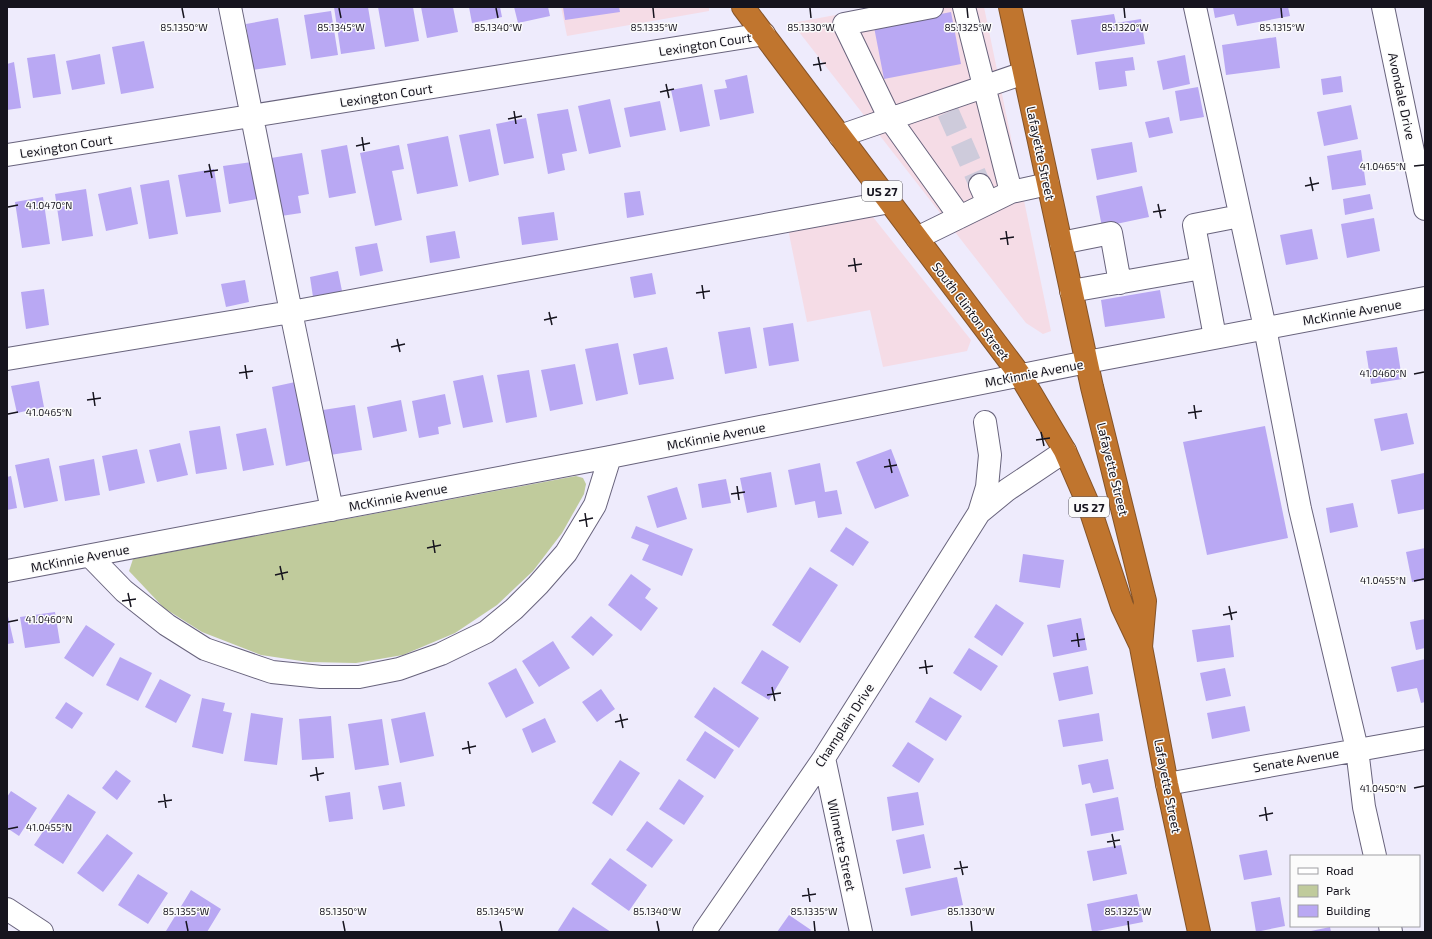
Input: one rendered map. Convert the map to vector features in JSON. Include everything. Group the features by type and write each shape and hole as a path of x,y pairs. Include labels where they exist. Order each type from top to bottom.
{"highway":[{"name":"South Clinton Street","path":"743,7 1020,375 1065,451 1089,506 1122,606 1141,647"},
{"name":"Lafayette Street","path":"1010,7 1087,362 1145,601 1141,647 1167,784 1199,932"}],"street":[{"path":"230,7 332,510"},
{"path":"932,7 844,24 890,119 960,217"},
{"path":"964,7 1011,192"},
{"path":"1195,7 1265,328 1300,509 1357,749 1364,807 1375,855"},
{"name":"Avondale Drive","path":"1383,7 1425,209"},
{"name":"Lexington Court","path":"7,155 764,34"},
{"path":"840,136 890,119 946,106 985,87 1024,73"},
{"path":"917,238 960,217 984,194 1011,192 1048,184"},
{"path":"7,359 291,312 890,202"},
{"path":"1215,337 1194,225 1240,216"},
{"path":"1061,243 1110,233 1120,283"},
{"path":"1072,291 1202,268"},
{"name":"McKinnie Avenue","path":"7,571 610,457 1020,375 1425,298"},
{"name":"Champlain Drive","path":"704,932 824,758 978,513 987,487 990,455 985,422"},
{"name":"Champlain Drive","path":"978,513 1007,490 1065,451"},
{"path":"90,556 124,591 167,626 205,650 272,672 321,677 359,678 400,669 441,654 486,632 514,609 538,585 566,553 595,505 610,457"},
{"name":"Senate Avenue","path":"1167,784 1425,738"},
{"name":"Wilmette Street","path":"824,758 861,932"},
{"path":"8,909 14,932"},
{"path":"8,909 42,932"}],"shaded area":[{"path":"561,7 709,7 709,11 567,36"},
{"path":"879,7 984,7 1051,331 1043,334 1026,323 792,23"},
{"path":"869,212 971,340 967,351 883,367 870,310 807,322 788,229"}],"green space":[{"path":"576,476 583,478 586,484 584,494 562,533 533,571 497,605 455,633 403,655 356,663 308,662 261,655 202,632 164,608 129,571 133,559"}],"building":[{"path":"334,7 368,7 375,49 341,54"},
{"path":"378,7 413,7 419,41 385,47"},
{"path":"421,7 453,7 458,32 427,38"},
{"path":"469,7 500,7 502,17 472,23"},
{"path":"514,7 548,7 550,16 518,23"},
{"path":"563,7 619,7 620,12 565,20"},
{"path":"1213,7 1288,7 1290,16 1237,26 1234,14 1215,18"},
{"path":"331,11 338,55 311,59 304,15"},
{"path":"951,12 961,64 884,79 874,27"},
{"path":"1114,14 1116,23 1141,19 1145,44 1077,55 1071,20"},
{"path":"278,18 286,65 253,70 246,24"},
{"path":"1276,37 1280,68 1226,75 1222,45"},
{"path":"144,41 154,88 121,94 112,47"},
{"path":"55,54 61,94 33,98 27,58"},
{"path":"100,54 105,84 72,90 66,61"},
{"path":"1185,55 1190,84 1163,90 1157,61"},
{"path":"1133,57 1135,70 1125,71 1127,86 1099,90 1095,62"},
{"path":"14,62 21,108 7,110 7,64"},
{"path":"747,75 754,113 720,120 714,90 727,88 725,80"},
{"path":"1341,76 1343,92 1323,95 1321,79"},
{"path":"702,84 710,126 680,132 671,90"},
{"path":"1198,87 1204,117 1180,121 1175,91"},
{"path":"610,99 621,147 589,154 578,106"},
{"path":"660,101 666,130 630,137 624,108"},
{"path":"1351,105 1358,139 1324,146 1317,112"},
{"path":"568,109 577,151 562,154 565,170 548,174 537,114"},
{"path":"1169,117 1173,133 1149,138 1145,122"},
{"path":"526,118 534,158 504,164 496,124"},
{"path":"490,129 499,175 469,182 459,135"},
{"path":"448,136 458,186 417,194 407,144"},
{"path":"1132,142 1137,172 1097,180 1091,149"},
{"path":"347,145 356,193 329,198 321,150"},
{"path":"399,145 404,169 392,171 402,220 375,226 360,153"},
{"path":"1361,150 1366,185 1332,190 1327,156"},
{"path":"302,153 309,194 298,196 301,213 281,216 271,158"},
{"path":"252,162 257,199 229,204 223,166"},
{"path":"214,169 221,212 186,217 178,175"},
{"path":"169,180 178,234 149,239 140,185"},
{"path":"1142,186 1149,217 1102,227 1096,196"},
{"path":"131,187 138,224 106,231 98,194"},
{"path":"86,189 93,236 62,241 55,194"},
{"path":"640,191 644,215 627,218 624,193"},
{"path":"1370,194 1373,209 1345,215 1343,199"},
{"path":"43,197 50,244 22,248 15,202"},
{"path":"554,212 558,240 522,245 518,217"},
{"path":"1374,218 1380,251 1347,258 1341,224"},
{"path":"1312,229 1318,259 1286,265 1280,235"},
{"path":"455,231 460,258 430,263 426,236"},
{"path":"377,243 383,271 360,276 355,247"},
{"path":"338,271 342,291 313,297 310,277"},
{"path":"652,273 656,294 634,298 630,277"},
{"path":"245,280 249,302 226,307 221,284"},
{"path":"44,289 49,325 26,329 21,292"},
{"path":"1160,290 1165,318 1105,327 1101,300"},
{"path":"793,323 799,361 769,366 763,328"},
{"path":"750,327 757,368 725,374 718,332"},
{"path":"618,343 628,394 596,401 585,349"},
{"path":"667,347 674,379 639,385 633,354"},
{"path":"1397,347 1402,379 1371,384 1366,351"},
{"path":"575,364 583,404 550,411 541,370"},
{"path":"529,370 537,417 506,423 497,375"},
{"path":"483,375 493,422 463,428 453,381"},
{"path":"39,381 44,407 17,413 11,386"},
{"path":"300,381 314,460 286,466 272,387"},
{"path":"445,394 451,424 438,427 439,434 419,438 412,401"},
{"path":"401,400 407,431 373,438 367,407"},
{"path":"355,405 362,450 330,455 323,410"},
{"path":"1407,413 1414,444 1381,451 1374,419"},
{"path":"220,426 227,469 196,474 189,431"},
{"path":"1265,426 1288,538 1207,555 1183,442"},
{"path":"266,428 274,465 243,471 236,434"},
{"path":"180,443 188,475 157,482 149,450"},
{"path":"137,449 145,483 109,491 102,456"},
{"path":"891,449 909,496 875,509 856,462"},
{"path":"49,458 58,501 24,508 15,465"},
{"path":"94,459 100,495 65,501 59,466"},
{"path":"820,463 825,492 837,490 842,514 818,518 815,501 795,505 788,470"},
{"path":"771,472 777,507 747,513 740,478"},
{"path":"1424,473 1425,509 1398,514 1391,480"},
{"path":"11,476 17,508 7,510 7,477"},
{"path":"726,479 731,503 702,508 698,484"},
{"path":"677,487 687,519 657,528 647,496"},
{"path":"1353,503 1358,527 1330,533 1326,508"},
{"path":"636,526 693,549 682,576 642,560 649,545 631,538"},
{"path":"846,527 869,542 853,566 830,551"},
{"path":"1425,548 1425,580 1412,582 1406,552"},
{"path":"1023,554 1064,560 1060,588 1019,582"},
{"path":"810,567 838,585 800,643 772,625"},
{"path":"631,574 651,589 645,598 658,608 641,631 608,605"},
{"path":"996,604 1024,623 1002,656 974,637"},
{"path":"7,612 14,643 7,644"},
{"path":"55,612 60,643 25,648 20,617"},
{"path":"591,616 613,635 593,656 571,637"},
{"path":"1081,618 1087,650 1053,657 1047,625"},
{"path":"1425,619 1425,648 1416,650 1410,622"},
{"path":"86,625 115,644 93,677 64,658"},
{"path":"1230,625 1234,657 1197,662 1192,630"},
{"path":"553,641 570,668 539,687 522,661"},
{"path":"969,648 998,666 981,691 953,673"},
{"path":"762,650 789,667 769,700 741,683"},
{"path":"120,657 152,673 138,701 106,685"},
{"path":"1425,659 1425,702 1421,703 1417,688 1397,692 1391,667"},
{"path":"1088,666 1093,694 1059,701 1053,673"},
{"path":"516,668 534,703 506,718 488,683"},
{"path":"1225,668 1231,696 1206,701 1200,673"},
{"path":"160,679 191,695 176,723 145,707"},
{"path":"714,687 759,718 739,748 694,717"},
{"path":"601,689 615,709 597,722 582,702"},
{"path":"930,697 962,716 946,741 915,722"},
{"path":"202,698 225,703 223,711 232,713 223,754 192,747"},
{"path":"66,702 83,713 72,729 55,718"},
{"path":"1245,706 1250,731 1212,739 1207,713"},
{"path":"425,712 434,756 400,763 391,719"},
{"path":"251,713 283,718 277,765 244,761"},
{"path":"1099,713 1103,741 1063,747 1058,720"},
{"path":"331,716 334,758 302,760 299,719"},
{"path":"545,718 556,742 532,753 522,729"},
{"path":"382,719 389,765 355,770 348,724"},
{"path":"705,731 734,750 715,779 686,760"},
{"path":"908,742 934,759 919,783 892,766"},
{"path":"1108,759 1114,789 1093,793 1090,783 1082,785 1078,765"},
{"path":"620,760 640,773 612,816 592,803"},
{"path":"116,770 131,781 117,800 102,788"},
{"path":"679,779 704,796 684,825 659,809"},
{"path":"401,782 405,806 383,810 378,786"},
{"path":"11,791 37,808 19,836 7,828 7,797"},
{"path":"350,792 353,819 329,822 325,796"},
{"path":"918,792 924,825 892,831 887,797"},
{"path":"68,794 96,812 63,864 34,845"},
{"path":"1118,797 1124,830 1091,836 1085,804"},
{"path":"647,821 673,840 652,868 626,850"},
{"path":"107,834 133,853 103,892 77,873"},
{"path":"924,834 931,868 903,874 896,840"},
{"path":"1121,845 1127,874 1093,881 1087,851"},
{"path":"1267,850 1272,875 1244,880 1239,855"},
{"path":"610,858 647,885 629,911 591,884"},
{"path":"138,874 168,893 148,924 118,905"},
{"path":"957,877 963,905 911,916 905,888"},
{"path":"191,890 221,909 207,932 166,931"},
{"path":"1137,894 1143,922 1092,932 1087,904"},
{"path":"1280,897 1285,926 1256,932 1251,902"},
{"path":"573,907 611,932 557,932"},
{"path":"789,915 811,930 809,932 777,932"},
{"path":"1330,927 1331,932 1311,932 1311,931"}],"tunnel":[{"path":"948,112 980,185"}]}
